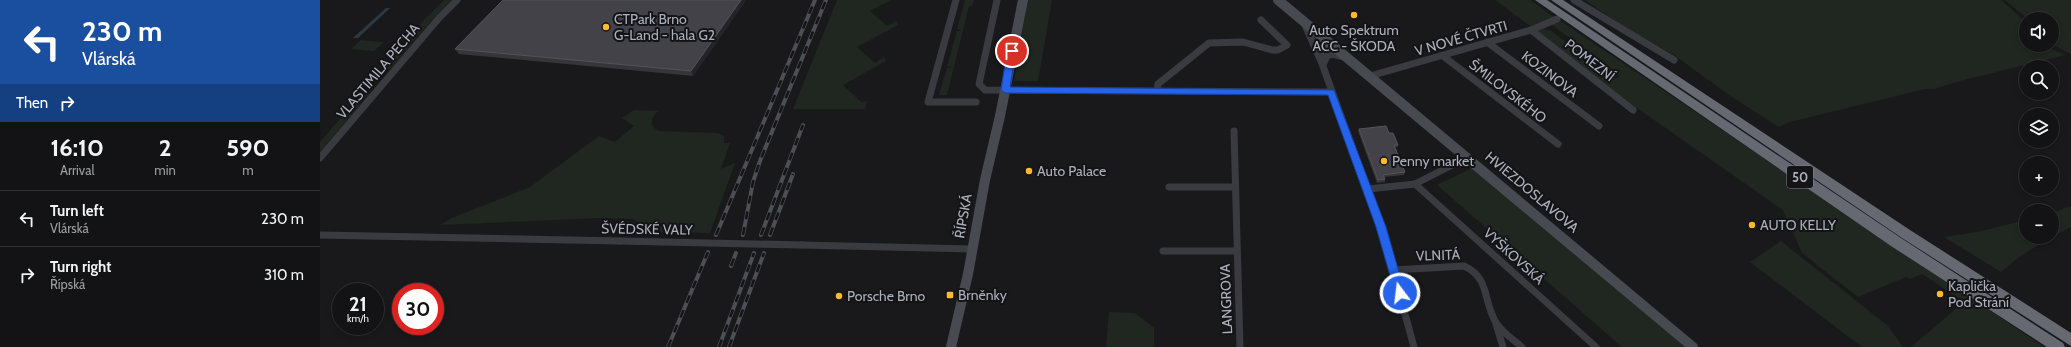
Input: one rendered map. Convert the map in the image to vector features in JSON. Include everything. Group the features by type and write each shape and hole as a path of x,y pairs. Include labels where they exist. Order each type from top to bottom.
{"highway":[{"name":"50","path":"1551,2 2071,340"},
{"name":"50","path":"1551,2 1889,237 2058,347"}],"main road":[{"name":"ŘÍPSKÁ","path":"951,347 1005,90 1022,0"},
{"name":"HVIEZDOSLAVOVA","path":"1278,0 1468,157 1693,347"}],"street":[{"name":"VLASTIMILA PECHA","path":"320,158 439,18 457,0"},
{"path":"956,0 928,102 976,102"},
{"path":"997,0 979,84 985,90 1331,92"},
{"path":"1574,0 1580,6 1651,44 1674,60"},
{"path":"1300,18 1311,36 1323,65 1331,92 1368,189 1394,270 1414,347"},
{"name":"V NOVÉ ČTVRTI","path":"1370,76 1531,30 1557,19"},
{"path":"1157,91 1158,84 1209,43 1243,42 1272,50 1278,50 1287,45 1261,20"},
{"name":"POMEZNÍ","path":"1531,30 1633,110"},
{"path":"1323,65 1321,52 1328,42"},
{"name":"KOZINOVA","path":"1487,42 1599,126"},
{"path":"1323,65 1324,58 1330,55 1346,57"},
{"name":"ŠMILOVSKÉHO","path":"1443,56 1558,144"},
{"name":"LANGROVA","path":"1234,131 1240,347"},
{"path":"1368,189 1415,184 1468,157"},
{"name":"VYŠKOVSKÁ","path":"1415,184 1596,347"},
{"path":"1169,187 1235,187"},
{"name":"ŠVÉDSKÉ VALY","path":"320,235 972,249"},
{"name":"LANGROVA","path":"1163,251 1237,251"},
{"name":"VLNITÁ","path":"1394,270 1464,266 1475,270 1480,278 1503,347"},
{"name":"VLNITÁ","path":"1495,322 1522,347"}],"shaded area":[{"path":"444,0 451,0 429,23 391,68 377,75 423,21"},
{"path":"837,0 891,0 870,11 887,26 896,21 898,25 857,47 875,63 884,57 886,61 843,85 861,102 867,101 865,109 793,109"},
{"path":"965,0 974,0 972,6 969,6 947,95 939,95 947,68 953,67 947,66 957,31 962,31 957,29"},
{"path":"1028,0 1052,0 1038,81 1014,81 1019,55 1021,55 1021,51 1018,51"},
{"path":"1495,0 1530,0 1554,17 1530,26"},
{"path":"1585,0 2001,0 2019,16 2019,52 2058,52 2065,55 2045,60 2019,60 2019,66 1934,89 1925,89 1790,122 1779,127 1729,95 1674,55 1623,26"},
{"path":"2005,0 2071,0 2071,54 2059,48 2059,12 2020,12"},
{"path":"386,8 390,8 358,38 353,38"},
{"path":"1559,20 2044,347 1911,347 1964,302 1922,274 1910,279 1906,277 1858,297 1802,253 1783,210 1637,108 1634,109 1535,30 1544,29 1551,31 1615,78 1620,77 1551,24"},
{"path":"361,40 384,42 374,51 351,49"},
{"path":"368,86 370,89 369,94 320,152 320,142"},
{"path":"634,110 658,111 652,119 652,124 653,127 659,131 718,133 724,136 724,143 730,143 721,169 735,163 710,233 641,232 646,226 633,219 598,218 440,225 452,218 530,187 599,136 615,142 634,126 622,118"},
{"path":"1472,168 1687,347 1622,347 1437,185"},
{"path":"2071,206 2071,227 2059,233 2059,210"},
{"path":"2019,222 2019,244 2040,244 2018,258 2001,272 1944,237 1977,232"},
{"path":"1781,241 1888,326 1903,347 1862,347 1750,262"},
{"path":"1109,312 1135,313 1154,328 1154,347 1106,347"}],"building":[{"name":"CTPark Brno G-Land - hala G2","path":"503,0 741,0 691,71 455,49"},
{"name":"Penny market","path":"1386,126 1389,133 1393,133 1398,145 1394,145 1405,172 1383,175 1385,179 1378,180 1359,129"}],"railway":[{"path":"716,235 815,0"},
{"path":"743,235 753,182 760,161 826,0"},
{"path":"761,235 803,125"},
{"path":"770,235 793,174"},
{"path":"668,347 708,252"},
{"path":"731,266 736,253"},
{"path":"719,347 754,253"},
{"path":"729,347 764,253"}],"place":[{"name":"Auto Spektrum ACC - ŠKODA","path":"1354,15"},
{"name":"CTPark Brno G-Land - hala G2","path":"606,27"},
{"name":"Penny market","path":"1384,161"},
{"name":"Auto Palace","path":"1029,171"},
{"name":"AUTO KELLY","path":"1752,225"},
{"name":"Kaplička Pod Strání","path":"1940,294"},
{"name":"Brněnky","path":"950,295"},
{"name":"Porsche Brno","path":"839,296"}],"route":[{"path":"1012,51 1005,90 1331,92 1349,137 1381,227 1400,293"}]}
